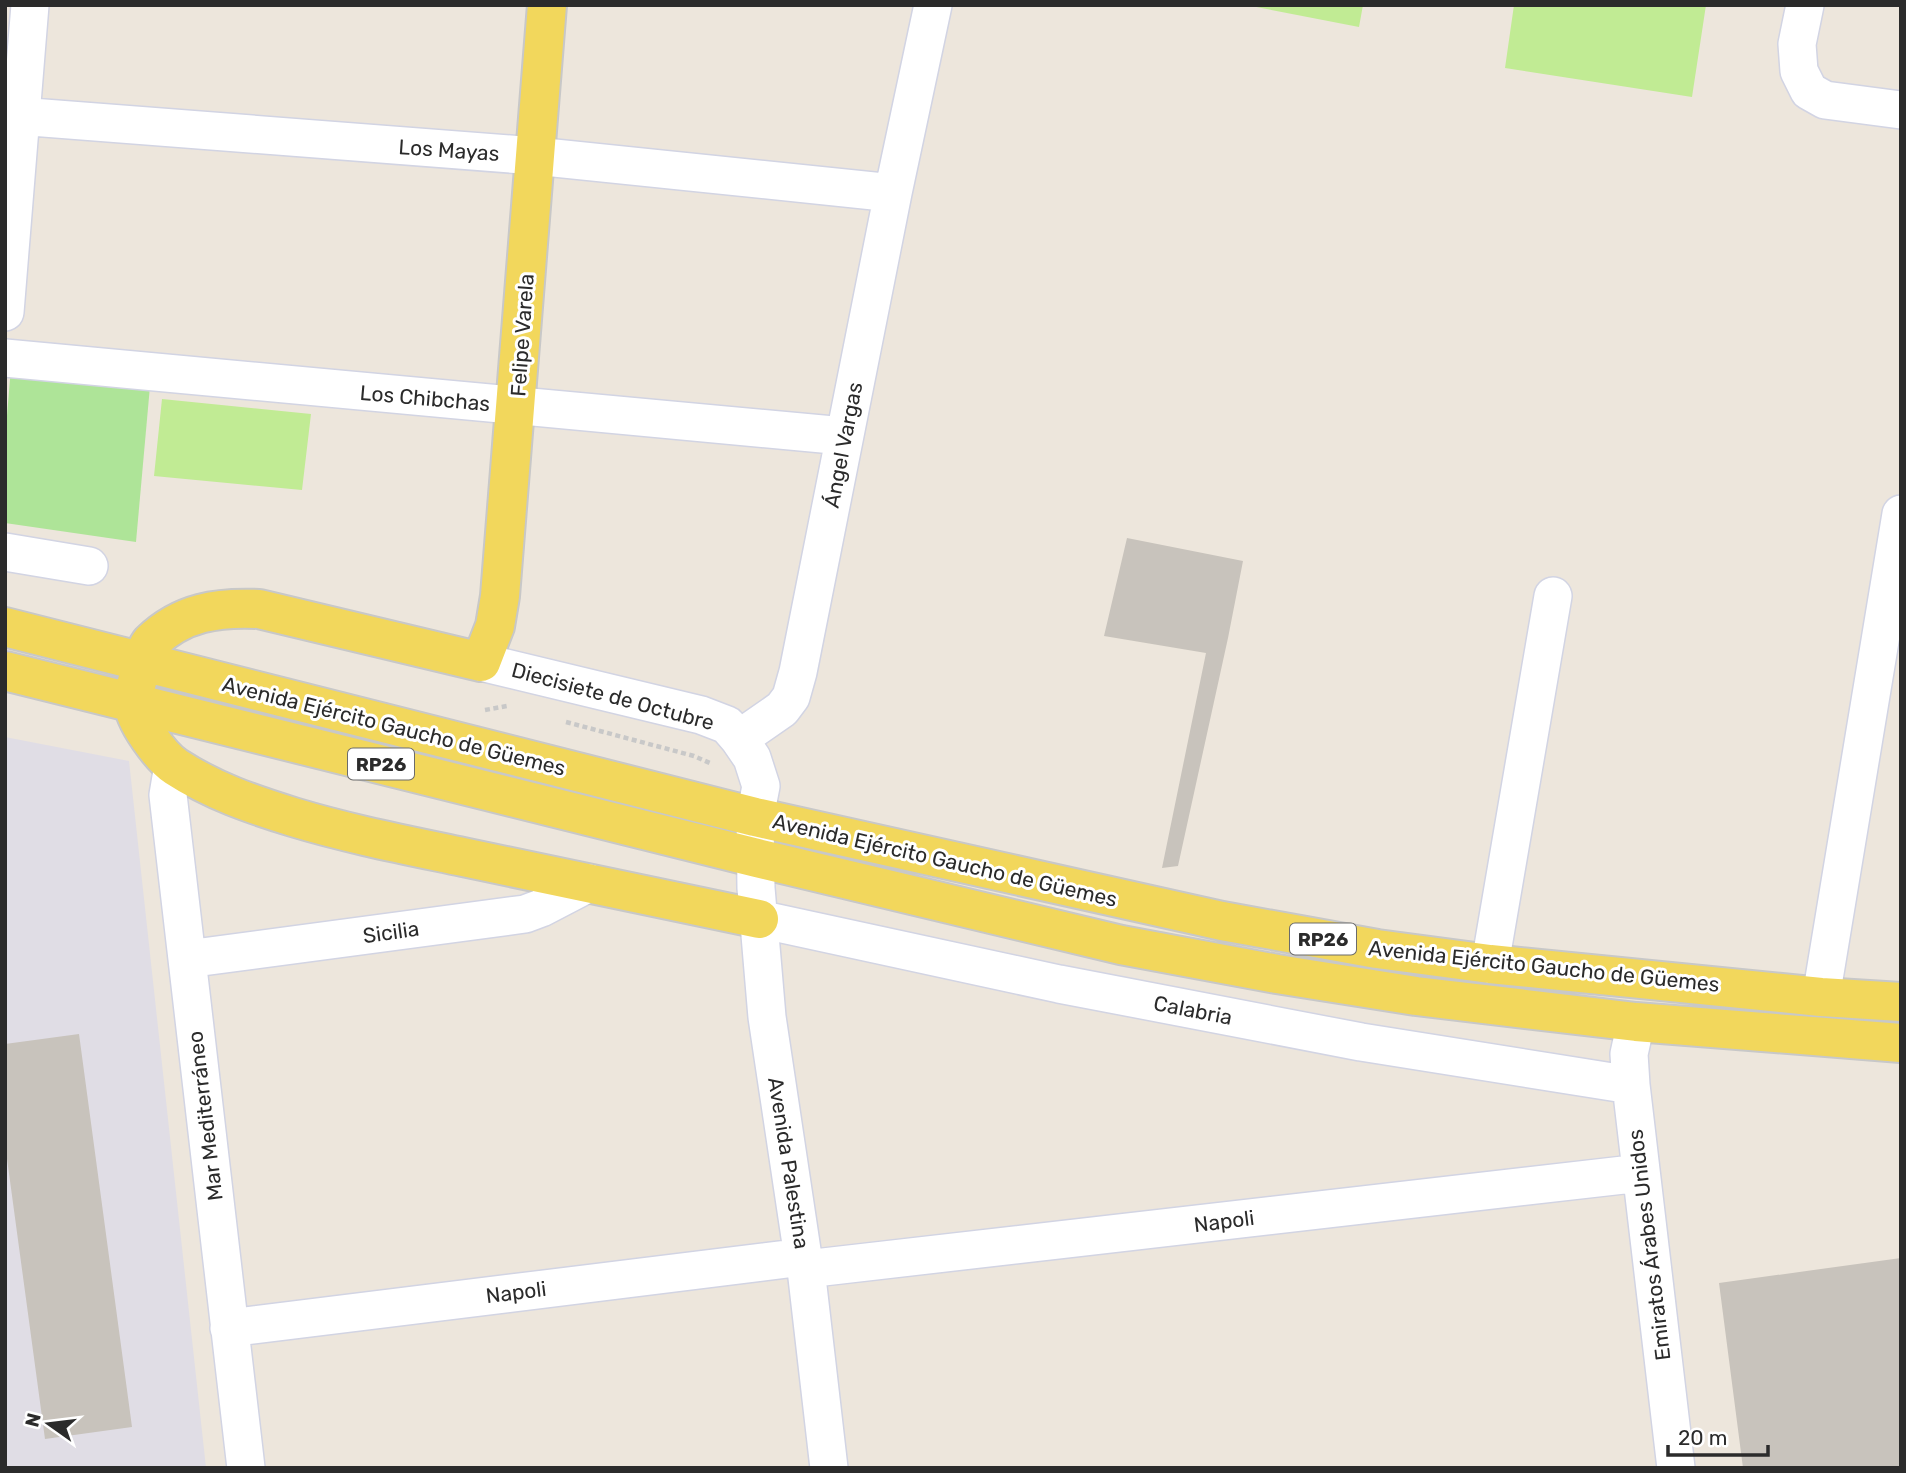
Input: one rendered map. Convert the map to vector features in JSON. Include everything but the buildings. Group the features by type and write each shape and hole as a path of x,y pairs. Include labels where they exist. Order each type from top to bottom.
{"main road":[{"name":"Felipe Varela","path":"481,662 495,626 500,596 547,5"},
{"path":"481,662 259,609 233,608 200,613 165,630 148,645 141,663 133,703 143,730 173,765 213,789 243,802 341,831 759,919"},
{"name":"Avenida Ejército Gaucho de Güemes","path":"5,627 141,663 758,802 1222,921 1377,949 1490,964 1821,997 1901,1002"},
{"name":"Avenida Ejército Gaucho de Güemes","path":"5,671 757,858 1134,947 1277,974 1416,996 1636,1022 1901,1043"}],"street":[{"path":"5,312 14,116 30,5"},
{"name":"Ángel Vargas","path":"739,739 782,709 791,697 798,672 933,5"},
{"path":"1805,5 1797,44 1799,71 1809,91 1825,100 1901,110"},
{"name":"Los Mayas","path":"14,116 535,156 893,193"},
{"name":"Los Chibchas","path":"5,358 844,436"},
{"path":"1821,997 1901,514"},
{"path":"5,552 89,566"},
{"path":"1490,964 1553,596"},
{"name":"Diecisiete de Octubre","path":"481,662 701,715 727,725 739,739"},
{"path":"739,739 752,758 758,802 757,858"},
{"name":"Mar Mediterráneo","path":"173,765 168,795 246,1468"},
{"name":"Avenida Palestina","path":"757,858 767,1017 805,1263 829,1468"},
{"name":"Sicilia","path":"187,960 525,914 589,883"},
{"name":"Calabria","path":"759,919 1059,984 1347,1040 1631,1085"},
{"name":"Emiratos Árabes Unidos","path":"1636,1022 1629,1054 1631,1085 1675,1468"},
{"name":"Napoli","path":"229,1328 1641,1173"}],"path":[{"path":"481,710 505,706 519,709"},
{"path":"559,720 694,756 758,802"}],"shaded area":[{"path":"5,737 129,761 206,1468 5,1468"}],"green space":[{"path":"1246,5 1363,5 1359,27"},
{"path":"1514,5 1706,5 1692,97 1505,68"},
{"path":"11,367 150,386 136,542 5,523 5,440"},
{"path":"162,399 311,414 302,490 154,476"}]}
